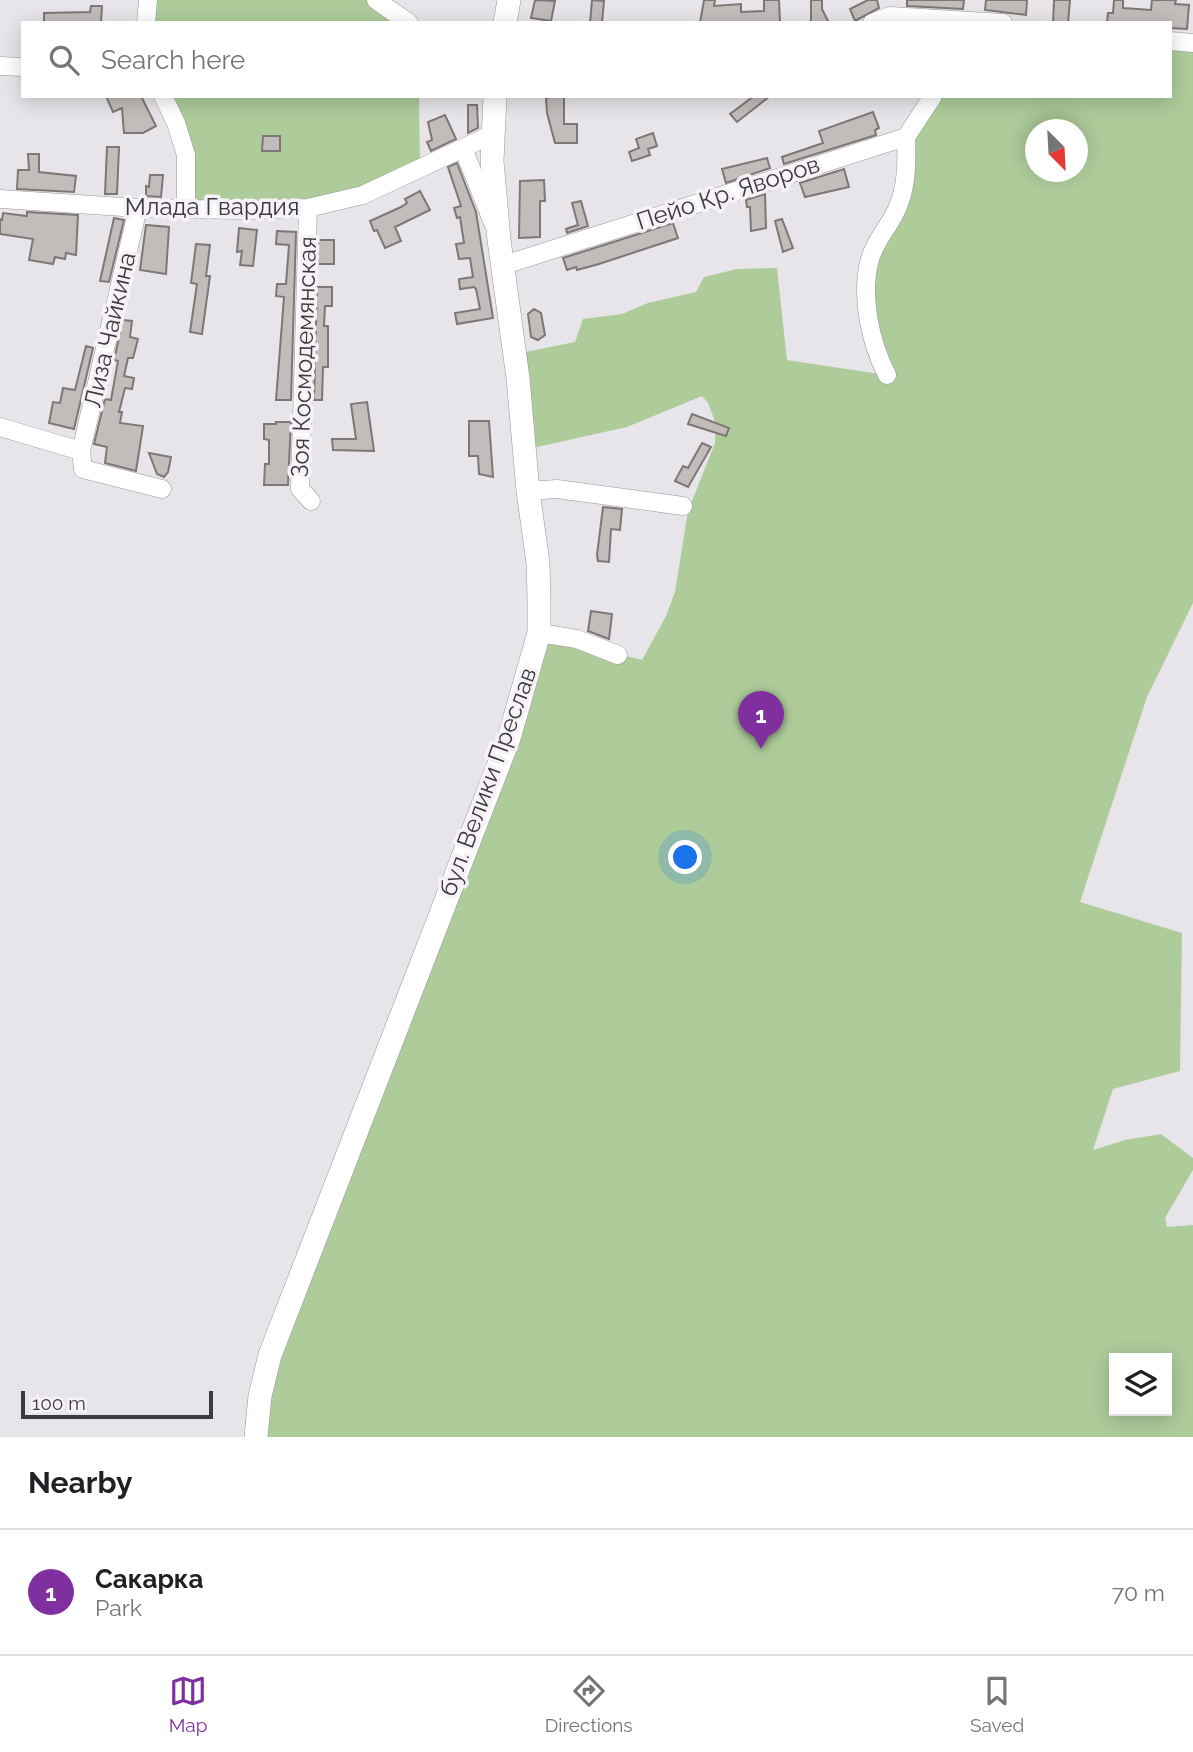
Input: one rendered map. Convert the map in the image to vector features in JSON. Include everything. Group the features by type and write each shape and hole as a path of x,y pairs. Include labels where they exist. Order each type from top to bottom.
{"main road":[{"path":"505,21 509,0"},
{"name":"бул. Велики Преслав","path":"256,1437 260,1396 270,1355 509,738 539,633 538,563 528,491 518,379 499,240 489,98"}],"street":[{"path":"146,21 148,0"},
{"path":"376,0 406,21"},
{"path":"874,21 888,8 974,21"},
{"path":"1172,41 1193,43"},
{"path":"0,66 21,67"},
{"path":"164,98 176,123 186,155 186,209"},
{"path":"887,375 880,362 868,313 866,281 871,257 904,191 907,171 906,137 932,98"},
{"name":"Млада Гвардия","path":"0,199 138,208 309,208 363,195 493,134"},
{"name":"Пейо Кр. Яворов","path":"504,265 906,137"},
{"path":"463,148 499,240"},
{"name":"Лиза Чайкина","path":"81,451 138,208"},
{"name":"Зоя Космодемянская","path":"309,208 300,489 311,501"},
{"path":"0,427 81,451 83,469 162,489"},
{"path":"528,491 557,489 683,506"},
{"path":"539,633 577,639 618,654"}],"green space":[{"path":"148,0 378,0 406,21 146,21"},
{"path":"1172,41 1193,43 1193,603 1147,697 1080,902 1182,933 1180,1071 1113,1089 1093,1150 1125,1140 1161,1134 1193,1158 1193,1170 1165,1218 1167,1227 1193,1225 1193,1437 256,1437 260,1396 539,633 642,660 666,616 675,592 688,511 715,443 716,424 708,403 702,396 627,427 528,449 520,353 575,342 583,319 622,314 648,303 696,292 704,277 737,269 777,268 787,360 886,375 868,313 883,232 907,153 932,98 1172,98"},
{"path":"164,98 419,98 420,167 363,195 186,209 186,155"}],"building":[{"path":"535,0 555,1 551,21 531,18"},
{"path":"592,0 604,1 602,21 590,21"},
{"path":"704,0 715,0 714,6 741,4 741,12 764,11 764,0 779,0 780,21 700,21"},
{"path":"811,0 822,0 822,9 828,21 811,21"},
{"path":"868,0 877,0 879,8 855,21 850,9"},
{"path":"907,0 964,0 963,9 907,6"},
{"path":"986,0 1027,0 1026,15 985,10"},
{"path":"1054,0 1070,0 1068,21 1053,21"},
{"path":"1114,0 1123,0 1123,8 1151,10 1152,0 1176,0 1175,4 1189,5 1187,29 1172,28 1172,21 1107,21 1108,13 1113,13"},
{"path":"91,6 102,6 101,21 44,21 44,13 90,12"},
{"path":"107,98 142,98 156,126 143,133 124,133 122,108 113,112"},
{"path":"546,98 564,98 564,124 577,124 577,143 555,143"},
{"path":"751,98 767,98 737,122 730,114"},
{"path":"468,105 477,105 478,128 468,133"},
{"path":"873,112 879,128 875,130 876,135 784,164 782,157 823,143 819,131"},
{"path":"445,115 456,139 431,151 427,142 432,140 428,122"},
{"path":"653,133 657,146 648,149 650,155 632,161 629,152 639,148 636,139"},
{"path":"263,136 280,136 280,151 262,151"},
{"path":"107,147 119,147 117,194 105,194"},
{"path":"28,154 39,154 39,172 76,176 74,192 17,189 18,170 29,170"},
{"path":"767,158 770,168 726,183 722,169"},
{"path":"457,163 476,212 493,318 457,324 455,313 480,309 474,287 460,289 459,279 473,277 470,258 459,259 456,244 464,243 460,217 457,218 454,208 461,206 448,167"},
{"path":"844,169 849,187 805,197 800,183"},
{"path":"150,175 163,175 161,197 146,196"},
{"path":"544,180 545,201 540,201 540,237 519,238 520,181"},
{"path":"420,191 430,210 395,227 401,241 385,248 370,221 401,207 407,203 405,199"},
{"path":"765,194 766,228 751,231 750,207 747,207 746,200"},
{"path":"581,201 588,226 567,233 566,229 578,225 572,203"},
{"path":"27,212 78,215 76,255 66,253 65,259 55,257 53,264 29,260 33,239 0,234 0,219 2,220 3,213 27,216"},
{"path":"114,218 124,220 109,282 100,281"},
{"path":"782,219 793,248 783,252 775,221"},
{"path":"673,223 678,238 599,264 567,270 563,258"},
{"path":"146,225 169,227 166,274 140,270"},
{"path":"239,228 257,230 253,266 240,265 242,251 237,252"},
{"path":"277,231 296,232 291,400 276,400 284,297 276,296 277,284 286,284 289,245 276,244"},
{"path":"318,240 334,240 334,264 318,264"},
{"path":"196,244 210,245 206,276 210,276 202,334 190,332 197,284 191,283"},
{"path":"317,287 332,287 332,306 325,306 328,367 323,367 322,400 314,400"},
{"path":"534,309 541,313 545,335 538,340 531,337 528,314"},
{"path":"123,320 132,321 130,337 138,339 133,358 128,358 124,376 134,378 132,389 125,388 119,412 122,412 120,423 143,426 136,471 105,463 107,447 94,444 105,399 111,400 118,361 114,360"},
{"path":"86,346 93,348 74,429 49,423 53,402 60,403 63,388 75,390"},
{"path":"367,402 374,451 333,450 332,439 356,439 351,404"},
{"path":"692,414 729,428 726,436 688,424"},
{"path":"469,421 489,421 493,477 479,474 478,456 469,456"},
{"path":"291,422 288,485 264,485 265,464 269,464 269,440 264,439 264,424"},
{"path":"702,443 711,447 688,487 675,481 683,466 688,468"},
{"path":"149,453 171,457 168,472 164,477 157,474"},
{"path":"603,507 622,509 620,530 611,529 609,562 598,561 597,555"},
{"path":"591,611 612,614 609,639 588,631"}],"place":[{"name":"Сакарка","path":"761,749"}]}
